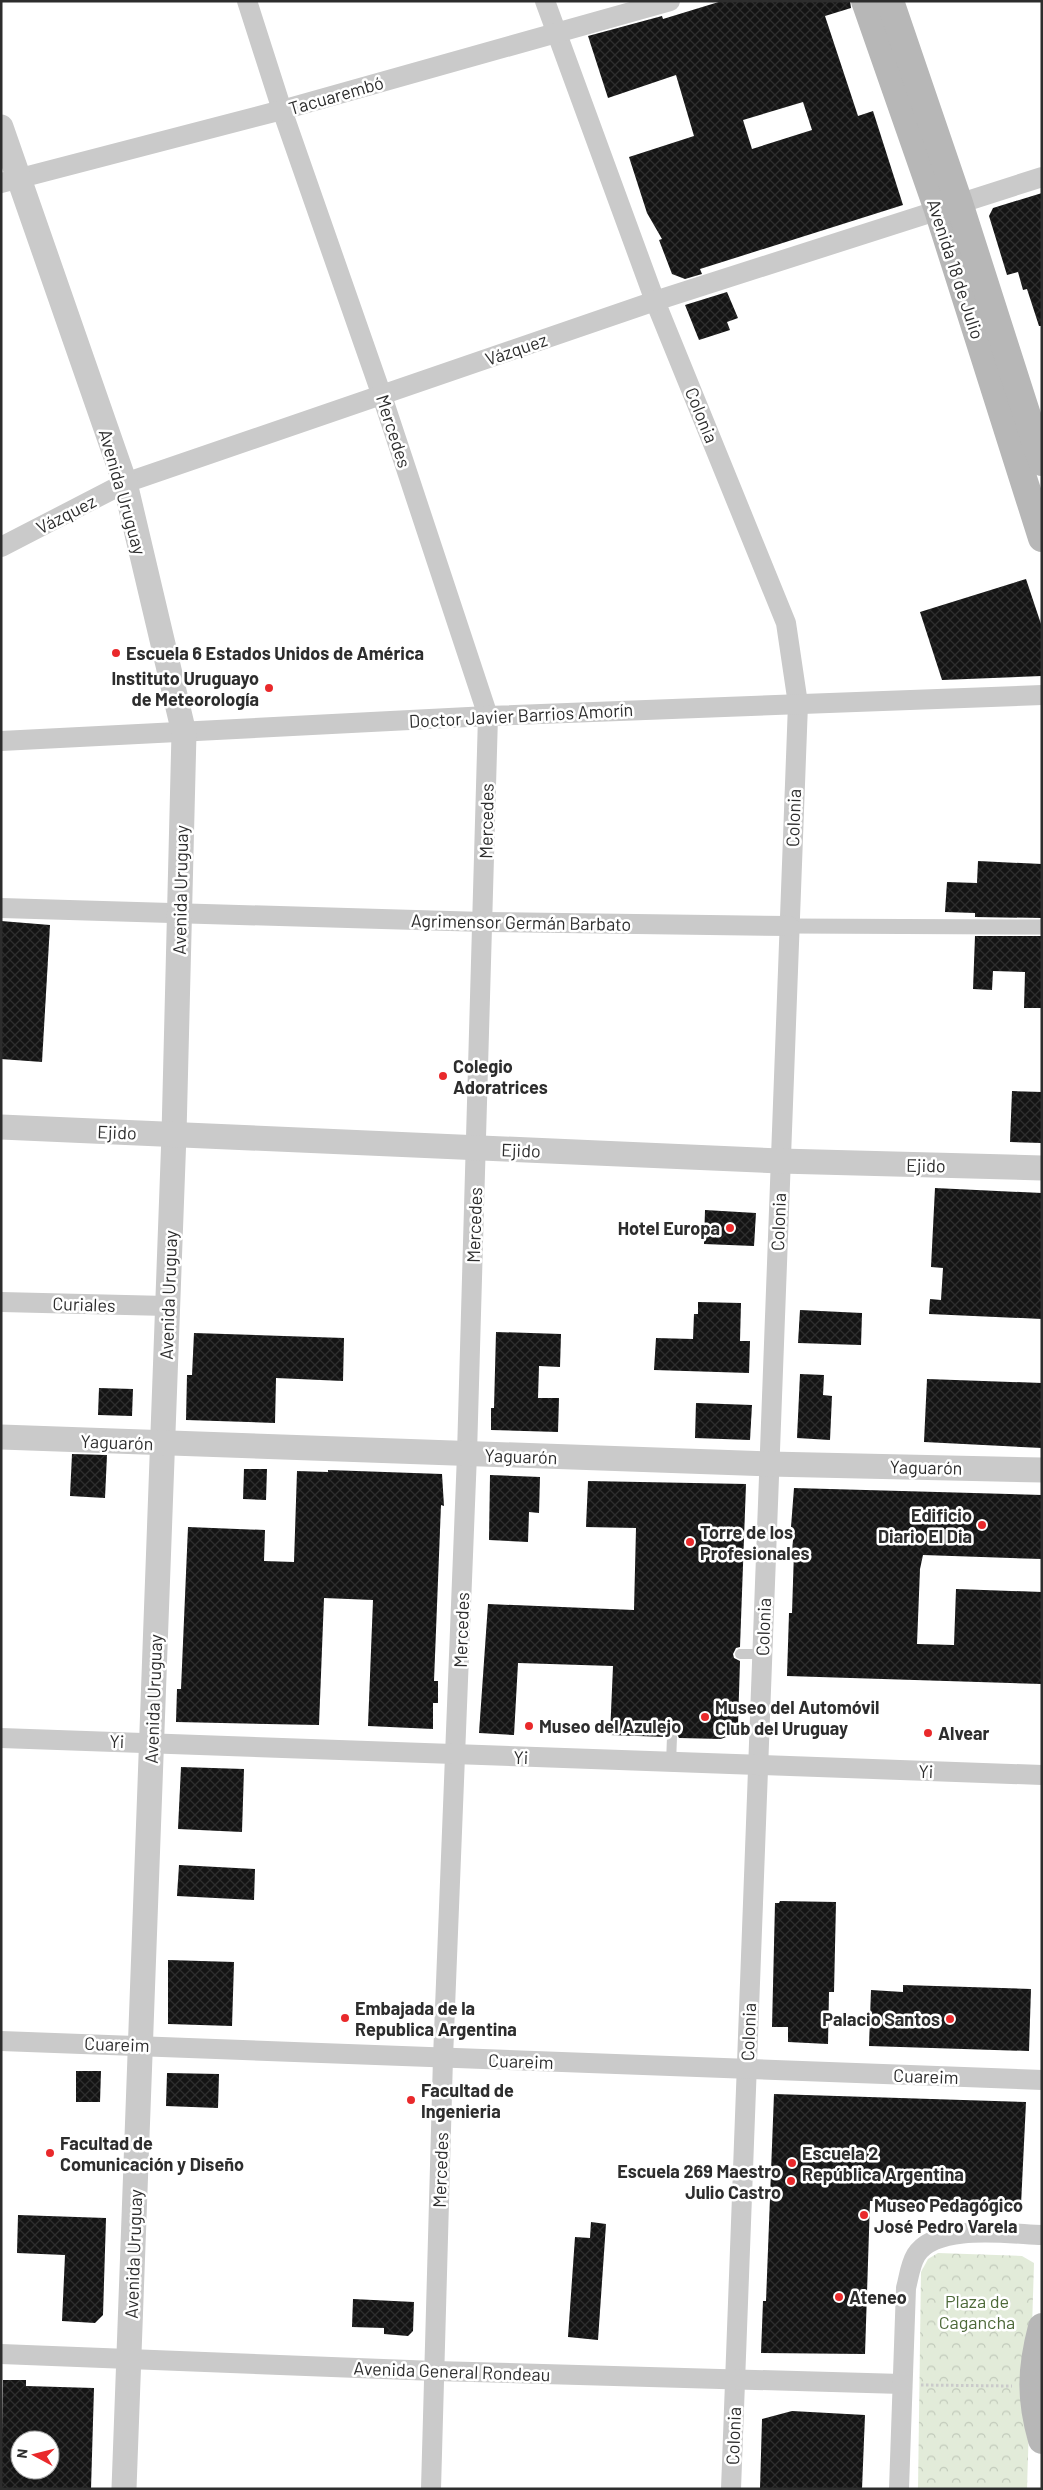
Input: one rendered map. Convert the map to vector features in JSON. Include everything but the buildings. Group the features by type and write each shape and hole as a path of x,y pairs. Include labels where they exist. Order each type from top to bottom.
{"main road":[{"name":"Avenida 18 de Julio","path":"865,1 949,206 1042,462"},
{"name":"Avenida 18 de Julio","path":"890,1 1042,538"},
{"path":"1042,2327 1035,2352 1032,2382 1033,2403 1042,2440"}],"street":[{"name":"Mercedes","path":"247,1 282,110 382,396 488,716 484,922 467,1454 444,2058 431,2489"},
{"name":"Colonia","path":"545,1 655,301 786,624 798,704 732,2489"},
{"name":"Tacuarembó","path":"10,181 282,110 670,1"},
{"name":"Avenida Uruguay","path":"1,127 10,181 125,484 184,733 174,1134 124,2489"},
{"name":"Vázquez","path":"1,547 125,484 655,301 1042,178"},
{"name":"Doctor Javier Barrios Amorín","path":"1,741 488,716 1042,695"},
{"name":"Agrimensor Germán Barbato","path":"1,908 484,922 1042,927"},
{"name":"Ejido","path":"1,1127 780,1161 1042,1168"},
{"name":"Curiales","path":"1,1302 167,1306"},
{"name":"Yaguarón","path":"1,1438 769,1464 1042,1470"},
{"name":"Yi","path":"1,1738 1042,1775"},
{"name":"Cuareim","path":"1,2041 1042,2080"},
{"path":"899,2489 906,2288 916,2254 925,2245 944,2236 964,2234 1042,2235"},
{"name":"Avenida General Rondeau","path":"1,2354 435,2371 902,2384"}],"lane":[{"path":"740,1654 762,1654"},
{"path":"671,1763 672,1738"}],"path":[{"path":"932,2385 1010,2387 1032,2382"}],"green space":[{"name":"Plaza de Cagancha","path":"938,2253 1022,2256 1034,2263 1027,2489 918,2489 921,2272 928,2259"}],"place":[{"name":"Escuela 6 Estados Unidos de América","path":"116,653"},
{"name":"Instituto Uruguayo de Meteorología","path":"269,688"},
{"name":"Colegio Adoratrices","path":"443,1076"},
{"name":"Hotel Europa","path":"730,1228"},
{"name":"Edificio Diario El Dia","path":"982,1525"},
{"name":"Torre de los Profesionales","path":"690,1542"},
{"name":"Museo del Automóvil Club del Uruguay","path":"705,1717"},
{"name":"Museo del Azulejo","path":"529,1726"},
{"name":"Alvear","path":"928,1733"},
{"name":"Embajada de la Republica Argentina","path":"345,2018"},
{"name":"Palacio Santos","path":"950,2019"},
{"name":"Facultad de Ingenieria","path":"411,2100"},
{"name":"Facultad de Comunicación y Diseño","path":"50,2153"},
{"name":"Escuela 2 República Argentina","path":"792,2163"},
{"name":"Escuela 269 Maestro Julio Castro","path":"791,2181"},
{"name":"Museo Pedagógico José Pedro Varela","path":"864,2215"},
{"name":"Ateneo","path":"839,2297"}]}
